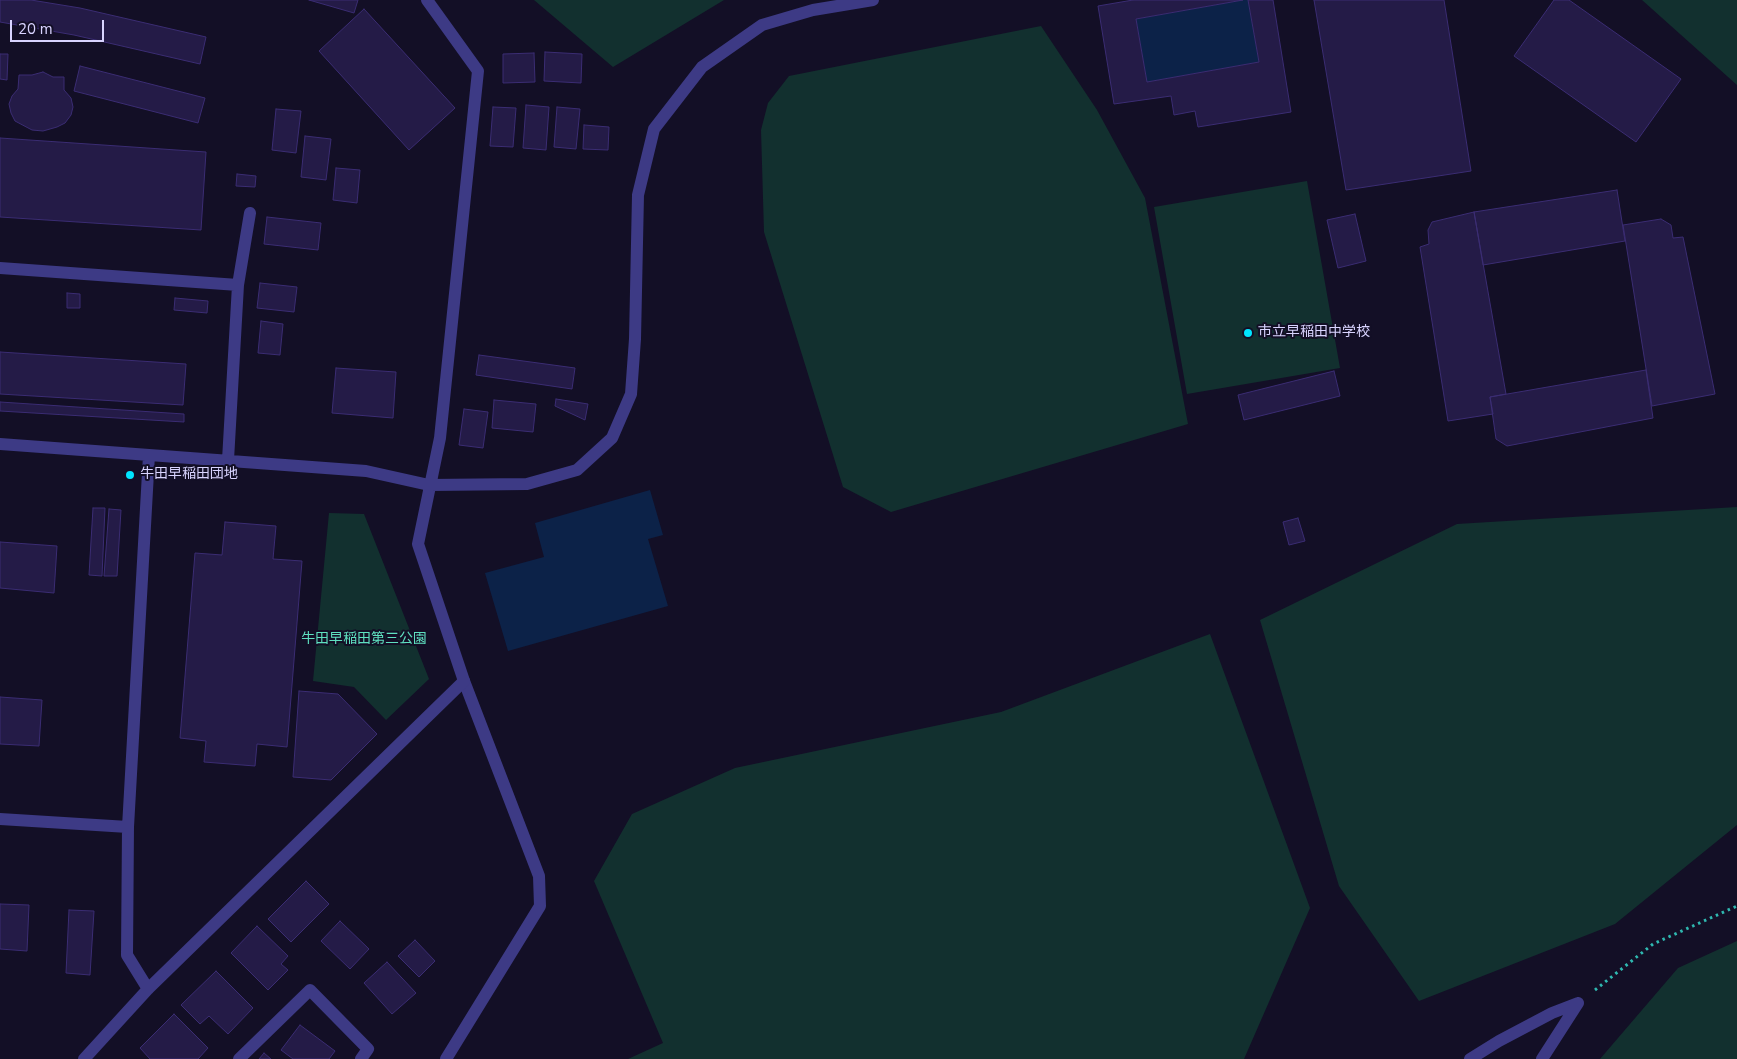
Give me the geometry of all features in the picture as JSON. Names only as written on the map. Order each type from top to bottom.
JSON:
[{"type":"street","points":[[427,0],[478,71],[440,438],[418,544],[464,681],[539,876],[540,906],[446,1059]]},
{"type":"street","points":[[0,444],[366,471],[429,485],[527,484],[577,470],[612,438],[630,394],[634,340],[638,195],[654,129],[702,67],[762,25],[813,10],[873,0]]},
{"type":"street","points":[[228,460],[238,285],[250,213]]},
{"type":"street","points":[[0,268],[238,285]]},
{"type":"street","points":[[148,989],[128,955],[128,827],[149,455]]},
{"type":"street","points":[[84,1059],[148,989],[464,681]]},
{"type":"street","points":[[0,819],[128,827]]},
{"type":"street","points":[[239,1059],[310,990],[368,1049],[361,1059]]},
{"type":"street","points":[[1470,1059],[1499,1041],[1552,1013],[1578,1004]]},
{"type":"street","points":[[1542,1059],[1578,1004]]},
{"type":"path","points":[[1578,1004],[1653,944],[1737,906]]},
{"type":"green space","points":[[534,0],[724,0],[613,67]]},
{"type":"green space","points":[[1642,0],[1737,0],[1737,85]]},
{"type":"green space","points":[[1041,26],[1097,110],[1145,198],[1188,424],[891,512],[843,487],[764,232],[761,130],[768,103],[789,76]]},
{"type":"green space","points":[[1307,181],[1340,368],[1187,394],[1154,207]]},
{"type":"green space","points":[[1737,507],[1737,825],[1615,924],[1419,1001],[1339,886],[1260,620],[1457,524]]},
{"type":"green space","name":"牛田早稲田第三公園","points":[[329,513],[364,514],[429,679],[386,720],[354,687],[313,681]]},
{"type":"green space","points":[[1210,634],[1310,908],[1244,1059],[628,1059],[663,1043],[594,881],[632,814],[735,768],[1001,712]]},
{"type":"green space","points":[[1737,941],[1737,1059],[1600,1059],[1678,968]]},
{"type":"water","points":[[1248,0],[1259,62],[1147,82],[1136,19]]},
{"type":"water","points":[[650,490],[663,535],[648,539],[668,606],[508,651],[485,573],[544,557],[535,523]]},
{"type":"building","points":[[0,0],[31,0],[80,8],[206,37],[200,64],[74,35],[0,22]]},
{"type":"building","points":[[309,0],[358,0],[354,13]]},
{"type":"building","points":[[1133,0],[1243,0],[1136,19],[1147,82],[1259,62],[1248,0],[1273,0],[1291,112],[1198,127],[1195,111],[1174,115],[1171,96],[1114,104],[1098,6]]},
{"type":"building","points":[[1314,0],[1444,0],[1471,171],[1346,190]]},
{"type":"building","points":[[1554,0],[1569,0],[1681,79],[1636,142],[1514,56]]},
{"type":"building","points":[[364,9],[455,108],[409,150],[319,51]]},
{"type":"building","points":[[545,52],[582,54],[581,83],[544,81]]},
{"type":"building","points":[[534,53],[535,82],[503,83],[503,54]]},
{"type":"building","points":[[0,54],[8,54],[7,80],[0,79]]},
{"type":"building","points":[[80,66],[205,98],[198,123],[74,91]]},
{"type":"building","points":[[43,72],[53,77],[64,77],[64,90],[71,98],[73,107],[71,115],[65,123],[43,131],[32,130],[15,121],[9,104],[12,96],[18,89],[19,75],[32,75]]},
{"type":"building","points":[[526,105],[549,107],[546,150],[523,148]]},
{"type":"building","points":[[493,107],[516,108],[513,147],[490,146]]},
{"type":"building","points":[[557,107],[580,109],[576,149],[554,147]]},
{"type":"building","points":[[276,109],[301,111],[296,153],[272,150]]},
{"type":"building","points":[[584,125],[609,127],[608,150],[583,149]]},
{"type":"building","points":[[305,136],[331,139],[326,180],[301,177]]},
{"type":"building","points":[[0,138],[206,152],[201,230],[0,217]]},
{"type":"building","points":[[336,168],[360,170],[357,203],[333,200]]},
{"type":"building","points":[[237,174],[256,176],[255,187],[236,186]]},
{"type":"building","points":[[1617,190],[1625,241],[1483,265],[1474,212]]},
{"type":"building","points":[[1474,212],[1506,394],[1490,397],[1493,414],[1448,421],[1420,247],[1429,244],[1428,230],[1432,222]]},
{"type":"building","points":[[1355,214],[1366,261],[1338,268],[1327,220]]},
{"type":"building","points":[[267,217],[321,223],[318,250],[264,244]]},
{"type":"building","points":[[1661,219],[1671,225],[1673,238],[1683,237],[1715,394],[1652,406],[1623,225]]},
{"type":"building","points":[[260,283],[297,287],[294,312],[257,308]]},
{"type":"building","points":[[67,293],[80,294],[80,308],[67,308]]},
{"type":"building","points":[[175,298],[208,301],[207,313],[174,310]]},
{"type":"building","points":[[261,321],[283,324],[280,355],[258,353]]},
{"type":"building","points":[[0,352],[186,364],[183,405],[0,394]]},
{"type":"building","points":[[479,355],[575,368],[572,389],[476,375]]},
{"type":"building","points":[[336,368],[396,372],[393,418],[332,413]]},
{"type":"building","points":[[1646,370],[1653,418],[1507,446],[1496,439],[1490,397]]},
{"type":"building","points":[[1334,371],[1340,396],[1244,420],[1238,395]]},
{"type":"building","points":[[556,399],[588,404],[585,420],[555,406]]},
{"type":"building","points":[[494,400],[536,404],[533,432],[492,428]]},
{"type":"building","points":[[0,402],[184,414],[184,422],[0,411]]},
{"type":"building","points":[[464,409],[488,412],[483,448],[459,445]]},
{"type":"building","points":[[93,508],[105,508],[102,576],[89,575]]},
{"type":"building","points":[[109,509],[121,510],[117,576],[104,576]]},
{"type":"building","points":[[1298,518],[1305,541],[1289,545],[1283,522]]},
{"type":"building","points":[[225,522],[276,526],[273,559],[302,561],[287,747],[257,744],[255,766],[204,762],[206,741],[180,738],[195,553],[222,555]]},
{"type":"building","points":[[0,542],[57,546],[54,593],[0,588]]},
{"type":"building","points":[[299,691],[338,694],[377,734],[331,780],[293,777]]},
{"type":"building","points":[[0,697],[42,700],[39,746],[0,744]]},
{"type":"building","points":[[306,881],[329,904],[291,942],[268,919]]},
{"type":"building","points":[[0,904],[29,905],[27,951],[0,949]]},
{"type":"building","points":[[69,910],[94,911],[90,975],[66,973]]},
{"type":"building","points":[[340,921],[369,949],[350,969],[321,941]]},
{"type":"building","points":[[257,926],[288,956],[281,964],[288,970],[268,990],[231,953]]},
{"type":"building","points":[[415,940],[435,961],[419,977],[398,956]]},
{"type":"building","points":[[387,962],[416,993],[392,1014],[364,983]]},
{"type":"building","points":[[216,971],[253,1008],[228,1034],[209,1016],[200,1024],[181,1005]]},
{"type":"building","points":[[174,1014],[208,1048],[198,1059],[150,1059],[140,1048]]},
{"type":"building","points":[[300,1025],[335,1051],[329,1059],[293,1059],[281,1050]]},
{"type":"building","points":[[264,1053],[271,1059],[259,1059]]},
{"type":"place","name":"市立早稲田中学校","points":[[1248,333]]},
{"type":"place","name":"牛田早稲田団地","points":[[130,475]]}]
